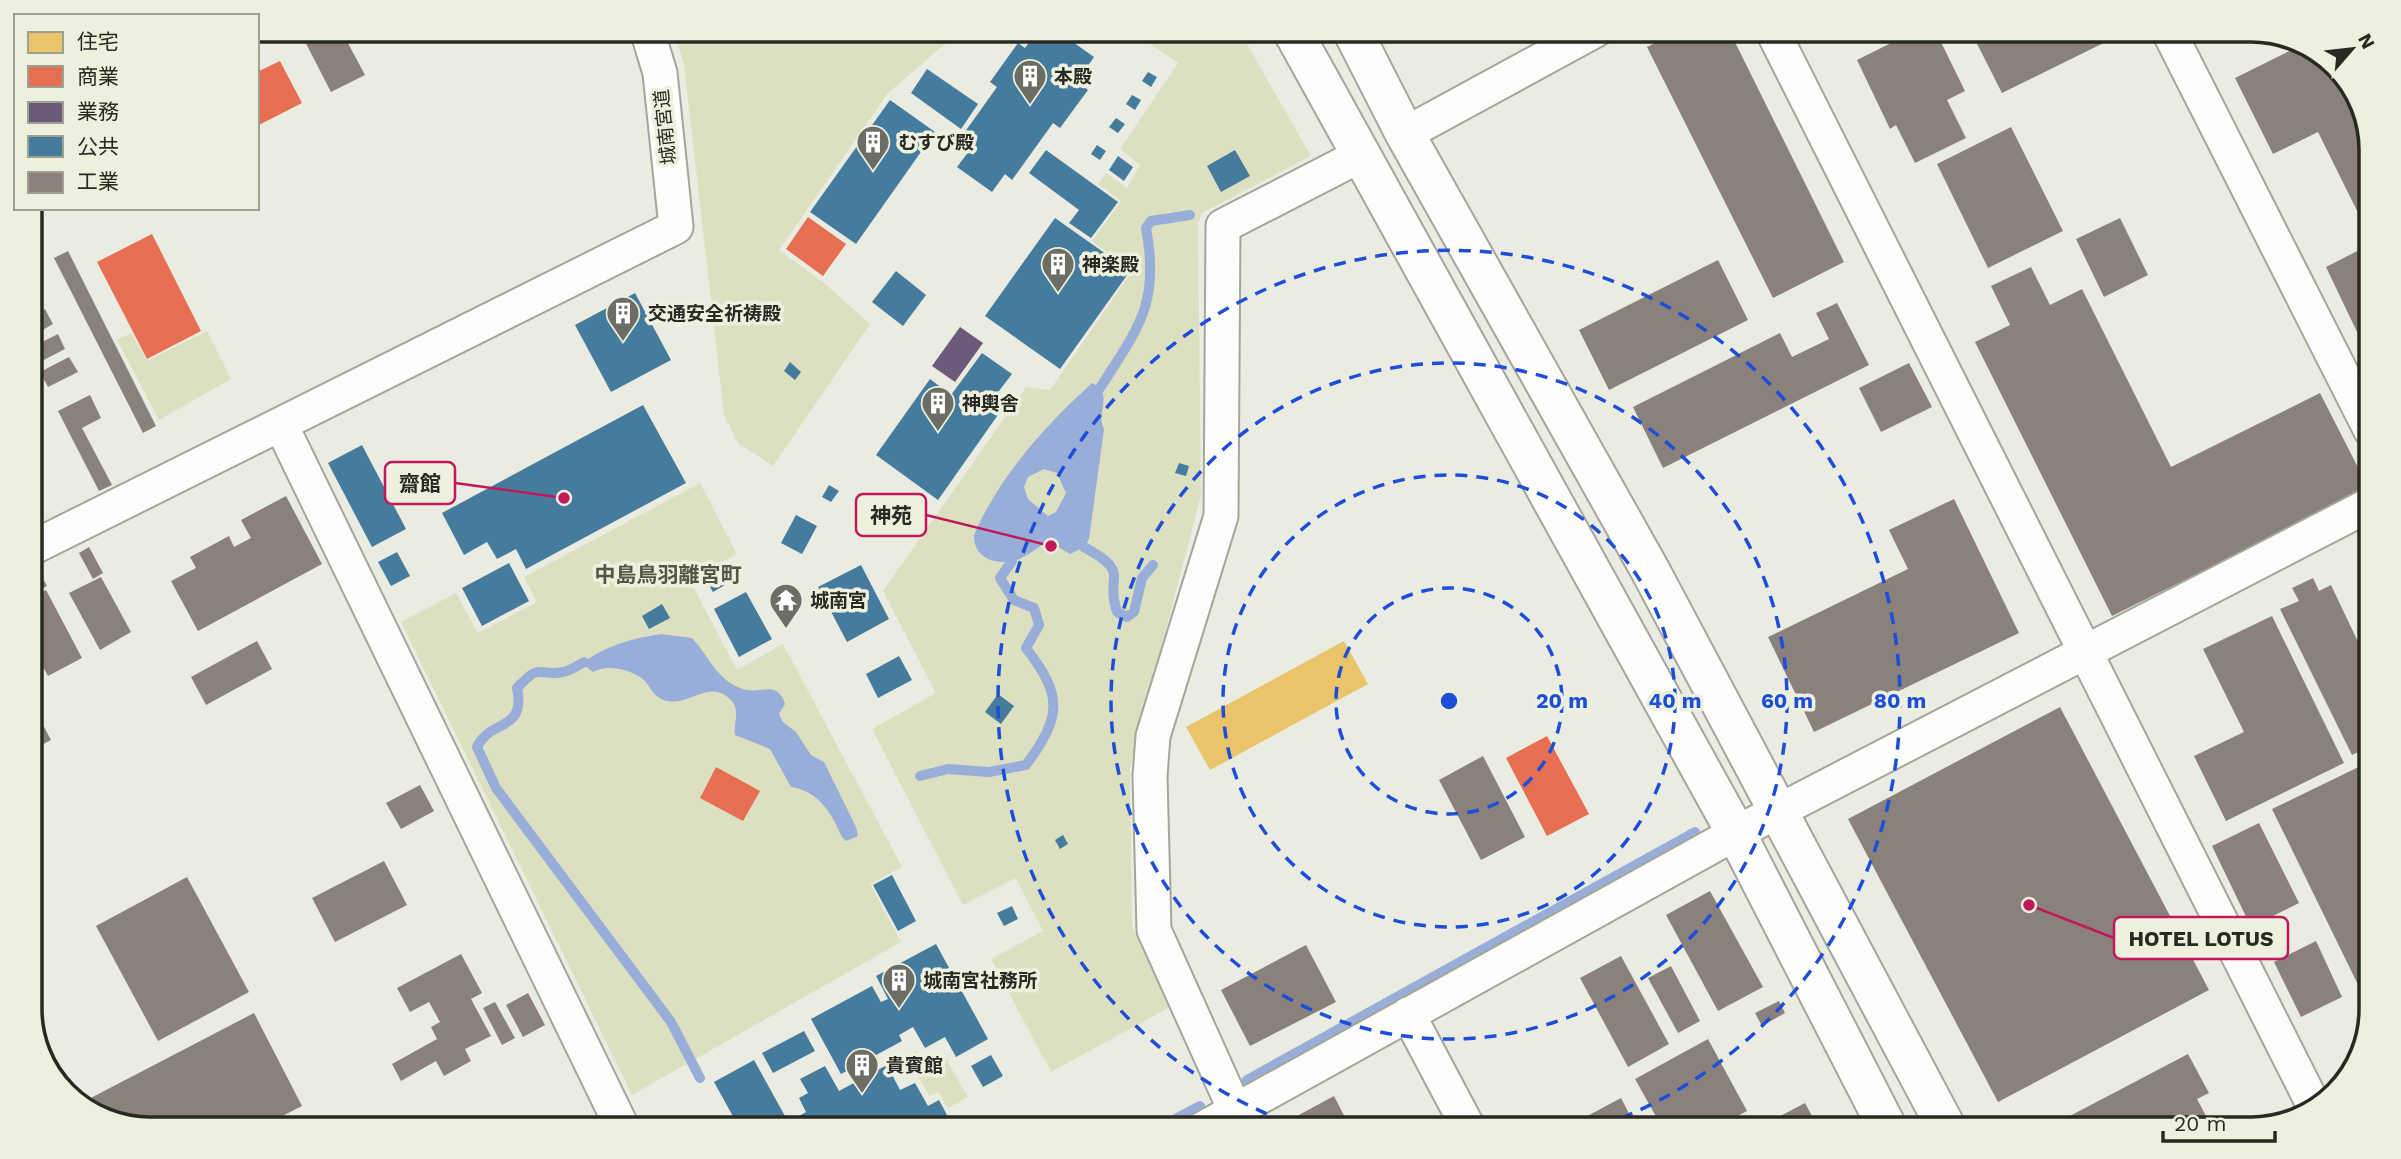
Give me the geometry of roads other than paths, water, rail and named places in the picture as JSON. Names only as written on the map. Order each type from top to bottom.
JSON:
[{"type":"street","name":"城南宮道","points":[[281,425],[676,227],[660,74],[651,42]]},
{"type":"street","points":[[1299,42],[1736,833],[1882,1117]]},
{"type":"street","points":[[1358,42],[1405,134],[1643,558],[1942,1117]]},
{"type":"street","points":[[1405,134],[1574,42]]},
{"type":"street","points":[[1778,42],[2087,650],[2310,1099]]},
{"type":"street","points":[[2174,42],[2359,407]]},
{"type":"street","points":[[1235,1110],[1154,930],[1150,776],[1153,736],[1221,516],[1223,226],[1363,154]]},
{"type":"street","points":[[42,543],[281,425],[617,1117]]},
{"type":"street","points":[[1223,1117],[1736,833],[2359,510]]},
{"type":"street","points":[[1408,1014],[1463,1117]]},
{"type":"water","points":[[1092,383],[1099,387],[1104,398],[1104,429],[1089,539],[1084,547],[1070,554],[1048,541],[1017,560],[999,562],[986,558],[977,549],[974,535],[985,513],[1025,453]],"holes":[[[1044,469],[1057,473],[1066,493],[1056,512],[1048,516],[1028,499],[1024,487],[1028,477]]]},
{"type":"water","points":[[661,634],[692,638],[720,674],[734,685],[750,690],[773,690],[782,696],[785,704],[779,714],[783,722],[796,732],[811,755],[824,762],[858,836],[846,841],[829,812],[817,799],[791,787],[770,749],[735,735],[736,708],[731,700],[722,694],[706,692],[671,702],[658,697],[643,679],[631,673],[611,668],[593,672],[585,666],[584,662],[611,647]]},
{"type":"waterway","points":[[1100,388],[1126,348],[1148,296],[1150,254],[1146,228],[1151,221],[1190,215]]},
{"type":"waterway","points":[[1084,547],[1113,569],[1117,612],[1127,617],[1134,612],[1142,578],[1153,565]]},
{"type":"waterway","points":[[920,776],[948,769],[989,772],[1026,765],[1052,719],[1052,693],[1047,680],[1026,648],[1039,625],[1034,608],[1014,600],[1000,578],[1012,561]]},
{"type":"waterway","points":[[584,662],[566,671],[536,672],[531,675],[517,688],[518,702],[512,719],[490,732],[477,747],[496,788],[671,1022],[700,1078]]},
{"type":"waterway","points":[[1247,1080],[1695,832]]},
{"type":"waterway","points":[[1179,1117],[1200,1106]]},
{"type":"place","name":"本殿","points":[[1030,106]]},
{"type":"place","name":"むすび殿","points":[[873,172]]},
{"type":"place","name":"神楽殿","points":[[1058,294]]},
{"type":"place","name":"交通安全祈祷殿","points":[[623,343]]},
{"type":"place","name":"神輿舎","points":[[938,433]]},
{"type":"place","name":"齋館","points":[[564,498]]},
{"type":"place","name":"神苑","points":[[1051,546]]},
{"type":"place","name":"城南宮","points":[[786,630]]},
{"type":"place","name":"HOTEL LOTUS","points":[[2029,905]]},
{"type":"place","name":"城南宮社務所","points":[[899,1010]]},
{"type":"place","name":"貴賓館","points":[[862,1095]]},
{"type":"district","name":"中島鳥羽離宮町","points":[[668,574]]}]
